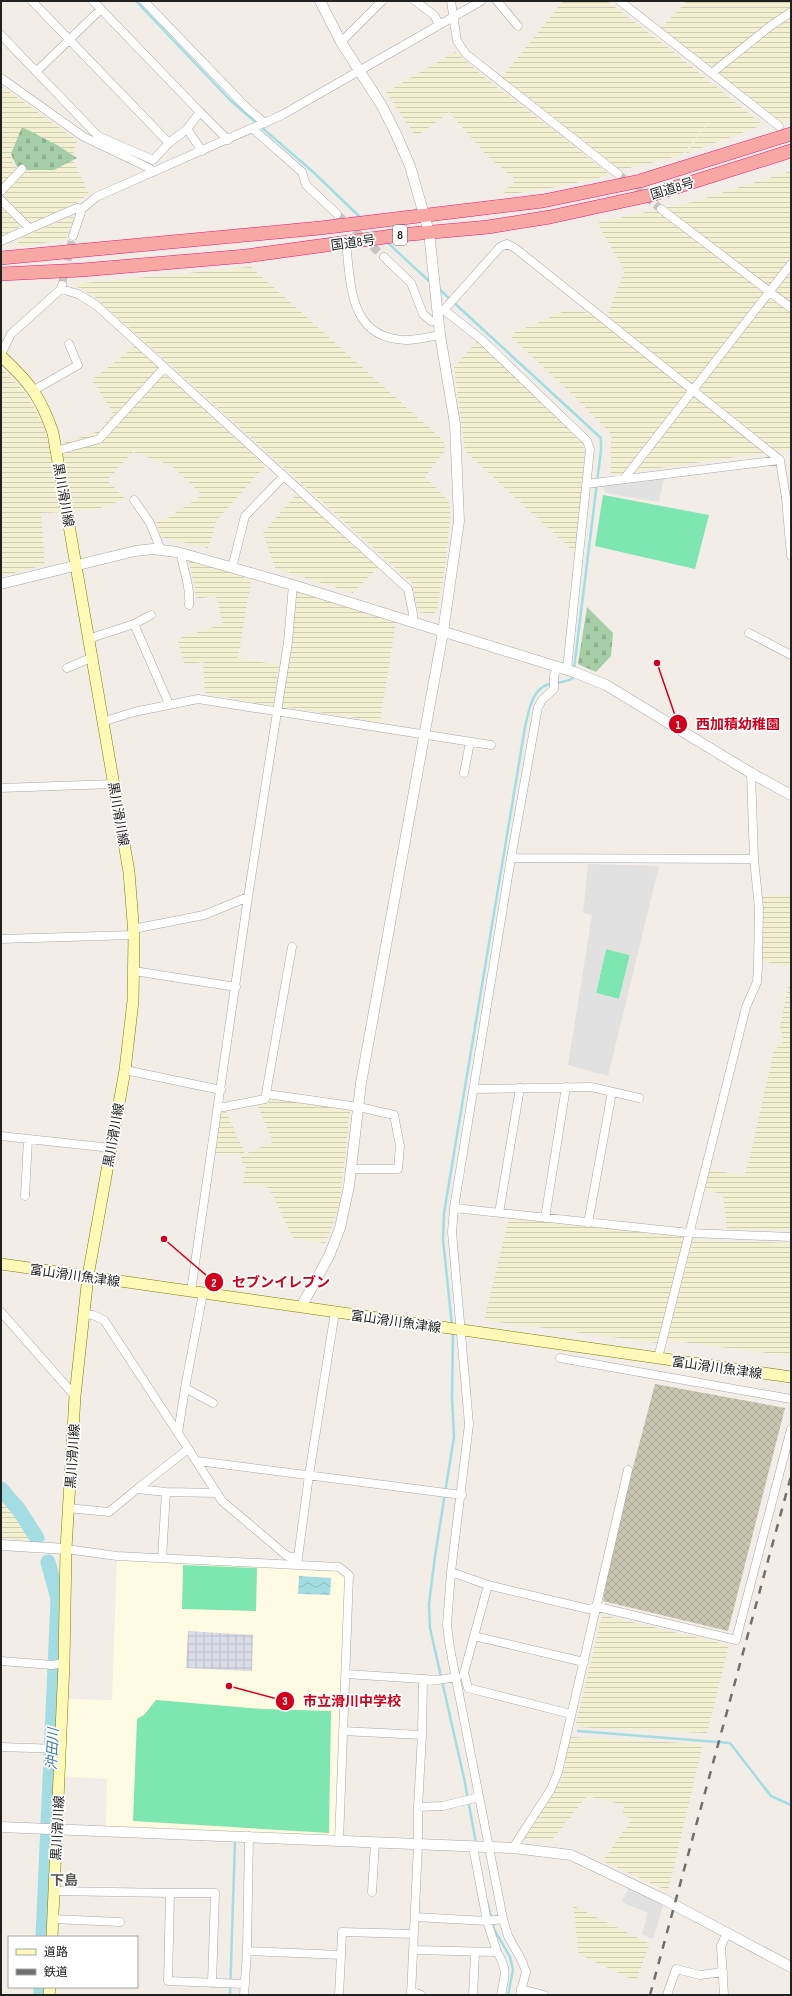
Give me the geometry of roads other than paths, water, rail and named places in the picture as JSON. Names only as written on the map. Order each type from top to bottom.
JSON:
[{"type":"highway","name":"国道8号","points":[[1,258],[297,230],[543,201],[640,182],[791,134]]},
{"type":"highway","name":"国道8号","points":[[1,274],[82,270],[238,257],[429,232],[488,227],[550,217],[651,195],[791,151]]},
{"type":"main road","name":"黒川滑川線","points":[[1,355],[34,390],[46,410],[53,433],[129,872],[134,932],[133,1002],[125,1070],[88,1276],[75,1396],[66,1549],[64,1663],[52,1936]]},
{"type":"main road","name":"富山滑川魚津線","points":[[1,1264],[791,1377]]},
{"type":"street","points":[[32,1],[169,144]]},
{"type":"street","points":[[93,1],[228,140]]},
{"type":"street","points":[[144,1],[247,108],[265,123]]},
{"type":"street","points":[[302,1307],[329,1256],[340,1228],[351,1169],[359,1107],[443,632],[458,521],[455,424],[440,335],[440,314],[429,232],[410,166],[396,134],[382,106],[341,42],[320,1]]},
{"type":"street","points":[[341,42],[382,1]]},
{"type":"street","points":[[415,1],[434,15],[439,24]]},
{"type":"street","points":[[451,1],[457,41],[466,54],[618,174]]},
{"type":"street","points":[[73,236],[82,208],[96,197],[282,116],[481,1]]},
{"type":"street","points":[[497,1],[518,26]]},
{"type":"street","points":[[620,1],[778,126]]},
{"type":"street","points":[[37,71],[100,9]]},
{"type":"street","points":[[712,73],[769,27],[791,12]]},
{"type":"street","points":[[1,35],[98,136],[153,160],[187,129],[200,112]]},
{"type":"street","points":[[1,78],[84,137],[149,168]]},
{"type":"street","points":[[187,129],[202,151]]},
{"type":"street","points":[[253,129],[302,172],[306,185],[337,214]]},
{"type":"street","points":[[1,191],[22,169]]},
{"type":"street","points":[[1,200],[29,228]]},
{"type":"street","points":[[1,241],[77,208],[82,208]]},
{"type":"street","points":[[661,208],[791,308]]},
{"type":"street","points":[[346,243],[352,297],[359,315],[374,330],[389,338],[408,340],[440,335]]},
{"type":"street","points":[[384,257],[411,283],[424,314],[431,321],[440,314],[500,247],[507,244],[522,253],[780,460],[786,498],[791,556]]},
{"type":"street","points":[[624,479],[791,264]]},
{"type":"street","points":[[1,355],[10,334],[61,287],[78,294],[96,305],[408,589],[413,614],[412,623]]},
{"type":"street","points":[[440,314],[481,339],[587,441],[590,449],[562,668],[554,676],[554,689],[538,706],[511,858],[454,1208],[452,1232],[462,1331],[469,1424],[462,1495],[451,1572],[447,1625],[488,1847],[503,1919],[508,1936],[522,1961],[526,1972],[521,1992],[544,1995]]},
{"type":"street","points":[[34,390],[78,365],[69,344]]},
{"type":"street","points":[[56,451],[99,439],[164,368]]},
{"type":"street","points":[[586,484],[780,460]]},
{"type":"street","points":[[232,568],[245,516],[284,476]]},
{"type":"street","points":[[134,500],[150,523],[161,550]]},
{"type":"street","points":[[1,584],[135,551],[161,550],[181,553],[293,585],[412,623],[562,668],[606,685],[751,773],[791,795]]},
{"type":"street","points":[[181,553],[190,591],[189,605]]},
{"type":"street","points":[[191,1291],[219,1106],[248,897],[288,642],[293,585]]},
{"type":"street","points":[[88,639],[134,624],[151,616]]},
{"type":"street","points":[[134,624],[169,704]]},
{"type":"street","points":[[749,633],[791,655]]},
{"type":"street","points":[[67,668],[91,658]]},
{"type":"street","points":[[102,722],[134,712],[198,699],[277,710],[491,745]]},
{"type":"street","points":[[464,773],[470,742]]},
{"type":"street","points":[[658,1358],[746,1007],[757,982],[759,908],[754,859],[751,773]]},
{"type":"street","points":[[1,788],[113,784]]},
{"type":"street","points":[[511,858],[754,859]]},
{"type":"street","points":[[1,939],[134,932],[204,915],[248,897]]},
{"type":"street","points":[[219,1106],[224,1107],[264,1100],[267,1094],[292,947]]},
{"type":"street","points":[[134,970],[236,987]]},
{"type":"street","points":[[125,1070],[221,1090]]},
{"type":"street","points":[[545,1218],[566,1087]]},
{"type":"street","points":[[474,1089],[591,1087],[639,1098]]},
{"type":"street","points":[[499,1213],[520,1088]]},
{"type":"street","points":[[588,1223],[612,1092]]},
{"type":"street","points":[[267,1094],[359,1107],[394,1115],[400,1146],[398,1168],[351,1169]]},
{"type":"street","points":[[1,1136],[111,1148]]},
{"type":"street","points":[[25,1196],[28,1139]]},
{"type":"street","points":[[454,1208],[690,1233],[791,1237]]},
{"type":"street","points":[[178,1433],[203,1292]]},
{"type":"street","points":[[1,1312],[75,1396]]},
{"type":"street","points":[[297,1561],[335,1312]]},
{"type":"street","points":[[84,1314],[93,1315],[104,1320],[222,1501],[287,1556],[297,1561]]},
{"type":"street","points":[[560,1358],[791,1399]]},
{"type":"street","points":[[185,1388],[213,1403]]},
{"type":"street","points":[[451,1572],[488,1585],[588,1609],[598,1607],[736,1640],[791,1429]]},
{"type":"street","points":[[68,1508],[109,1512],[188,1449]]},
{"type":"street","points":[[197,1461],[462,1495]]},
{"type":"street","points":[[513,1848],[551,1789],[558,1772],[598,1607],[602,1576],[628,1470]]},
{"type":"street","points":[[137,1489],[166,1492],[217,1493]]},
{"type":"street","points":[[162,1558],[166,1492]]},
{"type":"street","points":[[1,1544],[66,1549],[117,1556],[297,1561],[339,1567],[349,1575],[339,1841]]},
{"type":"street","points":[[488,1585],[464,1673],[468,1688],[571,1714]]},
{"type":"street","points":[[474,1636],[584,1662]]},
{"type":"street","points":[[1,1661],[52,1664],[64,1663]]},
{"type":"street","points":[[346,1674],[438,1680],[457,1677]]},
{"type":"street","points":[[421,1995],[411,1993],[418,1845],[423,1679]]},
{"type":"street","points":[[343,1731],[422,1735]]},
{"type":"street","points":[[1,1747],[60,1749]]},
{"type":"street","points":[[418,1807],[443,1806],[479,1797]]},
{"type":"street","points":[[1,1827],[248,1836],[418,1845],[473,1846],[513,1848],[571,1855],[606,1871],[791,1967]]},
{"type":"street","points":[[244,1995],[247,1951],[248,1836]]},
{"type":"street","points":[[372,1892],[375,1843]]},
{"type":"street","points":[[473,1846],[487,1921],[496,1952],[504,1964],[506,1972],[501,1995]]},
{"type":"street","points":[[54,1891],[215,1893],[212,1983]]},
{"type":"street","points":[[170,1893],[168,1981],[245,1984]]},
{"type":"street","points":[[415,1917],[487,1921],[503,1919]]},
{"type":"street","points":[[53,1919],[120,1922]]},
{"type":"street","points":[[339,1995],[342,1932],[414,1934]]},
{"type":"street","points":[[724,1995],[721,1946],[727,1933]]},
{"type":"street","points":[[413,1950],[496,1952]]},
{"type":"street","points":[[247,1951],[341,1955]]},
{"type":"street","points":[[473,1995],[475,1952]]},
{"type":"street","points":[[667,1995],[676,1969],[700,1974],[723,1972]]},
{"type":"water","points":[[299,1576],[331,1578],[330,1595],[298,1594]]},
{"type":"waterway","points":[[136,1],[231,101],[311,170],[361,218]]},
{"type":"waterway","points":[[387,242],[430,282]]},
{"type":"waterway","points":[[439,289],[601,438],[601,450],[574,669]]},
{"type":"waterway","points":[[452,1326],[443,1239],[444,1213],[525,727],[532,702],[538,691],[549,684],[570,680],[573,678],[574,674]]},
{"type":"waterway","points":[[453,1333],[452,1397],[454,1437],[435,1556],[429,1604],[430,1628],[464,1778],[476,1843]]},
{"type":"waterway","name":"沖田川","points":[[1,1489],[19,1510],[37,1538]]},
{"type":"waterway","name":"沖田川","points":[[43,1936],[58,1599],[48,1562]]},
{"type":"waterway","points":[[578,1731],[730,1743],[771,1796],[791,1805]]},
{"type":"waterway","points":[[230,1995],[235,1841]]},
{"type":"waterway","points":[[487,1901],[494,1929],[510,1957],[513,1970],[508,1995]]},
{"type":"waterway","name":"沖田川","points":[[41,1988],[41,1995]]},
{"type":"tunnel","points":[[618,174],[661,209]]},
{"type":"tunnel","points":[[337,214],[384,257]]},
{"type":"tunnel","points":[[62,284],[73,236]]},
{"type":"railway","points":[[650,1995],[791,1476]]},
{"type":"place","name":"西加積幼稚園","points":[[657,663]]},
{"type":"place","name":"セブンイレブン","points":[[164,1239]]},
{"type":"place","name":"市立滑川中学校","points":[[229,1686]]},
{"type":"district","name":"下島","points":[[64,1880]]}]
